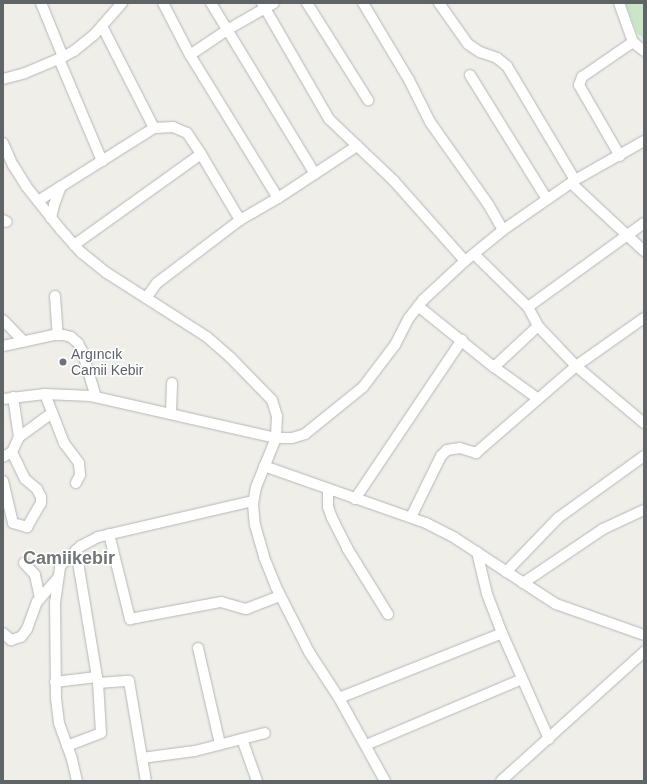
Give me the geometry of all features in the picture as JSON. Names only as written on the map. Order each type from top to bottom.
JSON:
[{"type":"street","points":[[41,3],[102,161]]},
{"type":"street","points":[[3,79],[25,73],[61,58],[84,43],[102,26],[122,3]]},
{"type":"street","points":[[163,3],[190,55],[278,198]]},
{"type":"street","points":[[211,3],[315,174]]},
{"type":"street","points":[[190,55],[264,6],[274,3]]},
{"type":"street","points":[[307,3],[368,100]]},
{"type":"street","points":[[363,3],[409,80],[433,128],[480,193],[503,230]]},
{"type":"street","points":[[439,3],[457,31],[468,44],[480,52],[497,58],[507,66],[573,181],[644,251]]},
{"type":"street","points":[[619,3],[633,42],[644,51]]},
{"type":"street","points":[[264,6],[329,119],[394,181],[465,261]]},
{"type":"street","points":[[102,26],[154,128]]},
{"type":"street","points":[[620,156],[579,85],[582,77],[633,42]]},
{"type":"street","points":[[470,75],[547,199]]},
{"type":"street","points":[[38,201],[154,128],[167,126],[187,133],[240,220]]},
{"type":"street","points":[[19,437],[8,398],[45,394],[96,397],[276,438],[292,438],[305,434],[363,387],[395,345],[404,327],[418,306],[465,261],[503,230],[573,181],[620,156],[644,141]]},
{"type":"street","points":[[3,143],[19,176],[74,245],[94,263],[207,337],[230,357],[272,400],[277,416],[276,438],[256,487],[253,501],[253,518],[259,541],[269,572],[309,652],[339,698],[385,781]]},
{"type":"street","points":[[146,298],[157,283],[240,220],[278,198],[357,146]]},
{"type":"street","points":[[74,245],[201,154]]},
{"type":"street","points":[[51,218],[54,204],[61,186]]},
{"type":"street","points":[[528,307],[644,223]]},
{"type":"street","points":[[474,254],[528,307],[538,326],[576,366],[644,423]]},
{"type":"street","points":[[55,296],[58,335]]},
{"type":"street","points":[[418,306],[494,367],[537,398]]},
{"type":"street","points":[[411,517],[441,456],[447,450],[460,448],[476,453],[537,398],[576,366],[644,318]]},
{"type":"street","points":[[3,320],[24,342]]},
{"type":"street","points":[[494,367],[538,326]]},
{"type":"street","points":[[3,346],[58,335],[71,337],[80,346],[96,397]]},
{"type":"street","points":[[356,499],[462,340]]},
{"type":"street","points":[[171,413],[172,383]]},
{"type":"street","points":[[45,394],[64,443],[79,463],[80,475],[76,482]]},
{"type":"street","points":[[3,481],[14,523],[28,527],[41,503],[41,497],[37,489],[25,478],[8,454],[19,437],[52,413]]},
{"type":"street","points":[[506,572],[558,518],[644,456]]},
{"type":"street","points":[[264,466],[328,490],[411,517],[441,530],[556,604],[644,635]]},
{"type":"street","points":[[328,490],[328,501],[332,518],[347,548],[388,614]]},
{"type":"street","points":[[77,781],[72,759],[66,746],[60,723],[55,682],[55,603],[60,566],[76,550],[89,541],[109,534],[162,524],[253,501]]},
{"type":"street","points":[[523,583],[603,529],[644,510]]},
{"type":"street","points":[[109,534],[130,619],[221,602],[246,609],[280,596]]},
{"type":"street","points":[[66,746],[100,733],[97,680],[76,550]]},
{"type":"street","points":[[477,552],[487,594],[502,633],[549,739]]},
{"type":"street","points":[[24,563],[35,575],[40,598]]},
{"type":"street","points":[[3,633],[11,640],[21,637],[28,629],[37,602],[58,578]]},
{"type":"street","points":[[339,698],[502,633]]},
{"type":"street","points":[[198,648],[220,744]]},
{"type":"street","points":[[501,781],[644,652]]},
{"type":"street","points":[[366,745],[522,678]]},
{"type":"street","points":[[55,682],[97,680],[129,681],[146,781]]},
{"type":"street","points":[[142,758],[195,751],[265,733]]},
{"type":"street","points":[[242,739],[257,781]]},
{"type":"green space","points":[[625,3],[644,3],[644,39],[637,33]]},
{"type":"place","name":"Argıncık Camii Kebir","points":[[63,362]]},
{"type":"district","name":"Camiikebir","points":[[69,558]]}]
